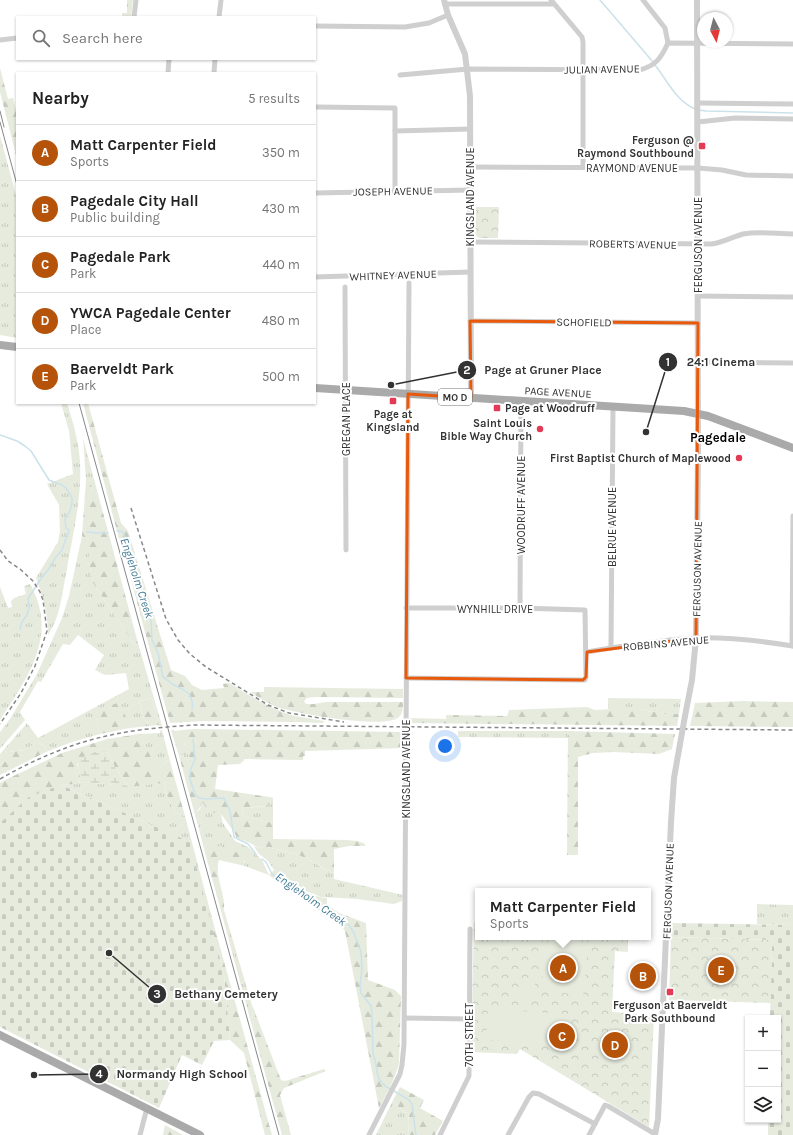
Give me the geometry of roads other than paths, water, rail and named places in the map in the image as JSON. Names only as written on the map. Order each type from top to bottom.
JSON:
[{"type":"main road","points":[[0,345],[16,347]]},
{"type":"main road","name":"PAGE AVENUE","points":[[316,388],[672,410],[698,414],[726,422],[793,448]]},
{"type":"main road","points":[[0,1034],[200,1135]]},
{"type":"street","points":[[134,16],[136,0]]},
{"type":"street","points":[[219,16],[221,0]]},
{"type":"street","points":[[644,0],[665,28],[668,44],[697,44]]},
{"type":"street","name":"FERGUSON AVENUE","points":[[697,0],[697,12]]},
{"type":"street","points":[[445,2],[552,2],[582,37],[584,70],[583,167]]},
{"type":"street","name":"KINGSLAND AVENUE","points":[[445,2],[448,15],[463,47],[468,69],[470,96],[471,398]]},
{"type":"street","points":[[316,26],[418,26],[448,15]]},
{"type":"street","points":[[0,40],[16,38]]},
{"type":"street","name":"JULIAN AVENUE","points":[[400,75],[468,69],[639,70],[646,68],[657,61],[662,56],[668,44]]},
{"type":"street","points":[[733,44],[793,44]]},
{"type":"street","name":"FERGUSON AVENUE","points":[[655,1134],[659,1105],[674,778],[692,680],[696,638],[698,414],[697,48]]},
{"type":"street","points":[[168,72],[169,60]]},
{"type":"street","points":[[214,72],[215,60]]},
{"type":"street","points":[[698,107],[793,104]]},
{"type":"street","points":[[316,107],[395,108],[395,191]]},
{"type":"street","points":[[698,122],[735,118],[793,119]]},
{"type":"street","points":[[395,131],[470,129]]},
{"type":"street","name":"RAYMOND AVENUE","points":[[471,167],[698,168],[751,175],[793,176]]},
{"type":"street","name":"JOSEPH AVENUE","points":[[316,193],[471,190]]},
{"type":"street","name":"ROBERTS AVENUE","points":[[471,242],[698,245],[716,244],[746,234],[793,234]]},
{"type":"street","name":"WHITNEY AVENUE","points":[[316,277],[470,272]]},
{"type":"street","name":"KINGSLAND AVENUE","points":[[369,1135],[393,1089],[402,1065],[406,885],[406,608],[409,283]]},
{"type":"street","name":"GREGAN PLACE","points":[[345,287],[346,550]]},
{"type":"street","points":[[698,296],[791,298]]},
{"type":"street","name":"SCHOFIELD","points":[[470,321],[698,323]]},
{"type":"street","points":[[698,362],[793,362]]},
{"type":"street","name":"WOODRUFF AVENUE","points":[[520,608],[521,401]]},
{"type":"street","name":"BELRUE AVENUE","points":[[611,648],[613,406]]},
{"type":"street","points":[[792,646],[793,516]]},
{"type":"street","name":"WYNHILL DRIVE","points":[[406,608],[520,608],[585,610],[587,652]]},
{"type":"street","name":"ROBBINS AVENUE","points":[[587,652],[696,638],[727,639],[792,646]]},
{"type":"street","points":[[406,678],[585,680],[587,652]]},
{"type":"street","name":"70TH STREET","points":[[440,1135],[469,1076],[470,929]]},
{"type":"street","points":[[404,1018],[469,1019]]},
{"type":"street","points":[[508,1135],[529,1097],[533,1093],[539,1094],[595,1124]]},
{"type":"street","points":[[589,1135],[605,1106],[608,1106],[655,1134]]},
{"type":"street","points":[[140,1135],[147,1108]]},
{"type":"waterway","points":[[600,0],[653,62]]},
{"type":"waterway","points":[[655,65],[677,96],[695,109]]},
{"type":"waterway","points":[[699,110],[793,113]]},
{"type":"waterway","name":"Engleholm Creek","points":[[0,435],[17,441],[31,451],[49,480],[66,488],[72,498],[70,511],[65,519],[66,528],[69,530],[62,550],[28,599],[29,608],[20,629]]},
{"type":"waterway","name":"Engleholm Creek","points":[[117,531],[122,531],[125,537],[151,619],[152,640],[158,653],[163,677],[188,693],[192,699],[192,709]]},
{"type":"waterway","name":"Engleholm Creek","points":[[87,532],[108,533]]},
{"type":"waterway","name":"Engleholm Creek","points":[[193,739],[195,759],[190,771],[190,779],[195,794],[199,798],[205,799],[224,798],[230,811],[234,837],[248,844],[256,854]]},
{"type":"waterway","name":"Engleholm Creek","points":[[262,859],[266,862],[272,874],[306,895],[349,925],[354,933],[361,952],[361,993],[371,1006],[373,1054],[377,1074],[381,1082],[390,1089]]},
{"type":"waterway","name":"Engleholm Creek","points":[[394,1091],[409,1100],[412,1104],[416,1135]]},
{"type":"tram line","points":[[0,111],[4,127]]},
{"type":"tram line","points":[[0,122],[16,181]]},
{"type":"tram line","points":[[79,404],[279,1135]]},
{"type":"railway","points":[[131,508],[166,619],[178,640],[190,654],[206,667],[268,705],[289,713],[344,722]]},
{"type":"railway","points":[[0,550],[8,561],[20,569],[33,581],[40,592],[43,600],[47,631],[35,666],[21,693],[0,724]]},
{"type":"railway","points":[[0,779],[54,752],[96,738],[163,727],[194,725],[793,730]]},
{"type":"place","name":"Ferguson @ Raymond Southbound","points":[[702,146]]},
{"type":"place","name":"Page at Gruner Place","points":[[391,385]]},
{"type":"place","name":"Page at Kingsland","points":[[393,401]]},
{"type":"place","name":"Page at Woodruff","points":[[497,408]]},
{"type":"place","name":"Saint Louis Bible Way Church","points":[[540,429]]},
{"type":"place","name":"24:1 Cinema","points":[[646,432]]},
{"type":"place","name":"First Baptist Church of Maplewood","points":[[739,458]]},
{"type":"place","name":"Bethany Cemetery","points":[[109,953]]},
{"type":"place","name":"Matt Carpenter Field","points":[[563,968]]},
{"type":"place","name":"Baerveldt Park","points":[[721,970]]},
{"type":"place","name":"Pagedale City Hall","points":[[643,976]]},
{"type":"place","name":"Ferguson at Baerveldt Park Southbound","points":[[670,992]]},
{"type":"place","name":"Pagedale Park","points":[[562,1036]]},
{"type":"place","name":"YWCA Pagedale Center","points":[[615,1045]]},
{"type":"place","name":"Normandy High School","points":[[34,1075]]},
{"type":"district","name":"Pagedale","points":[[718,437]]}]
